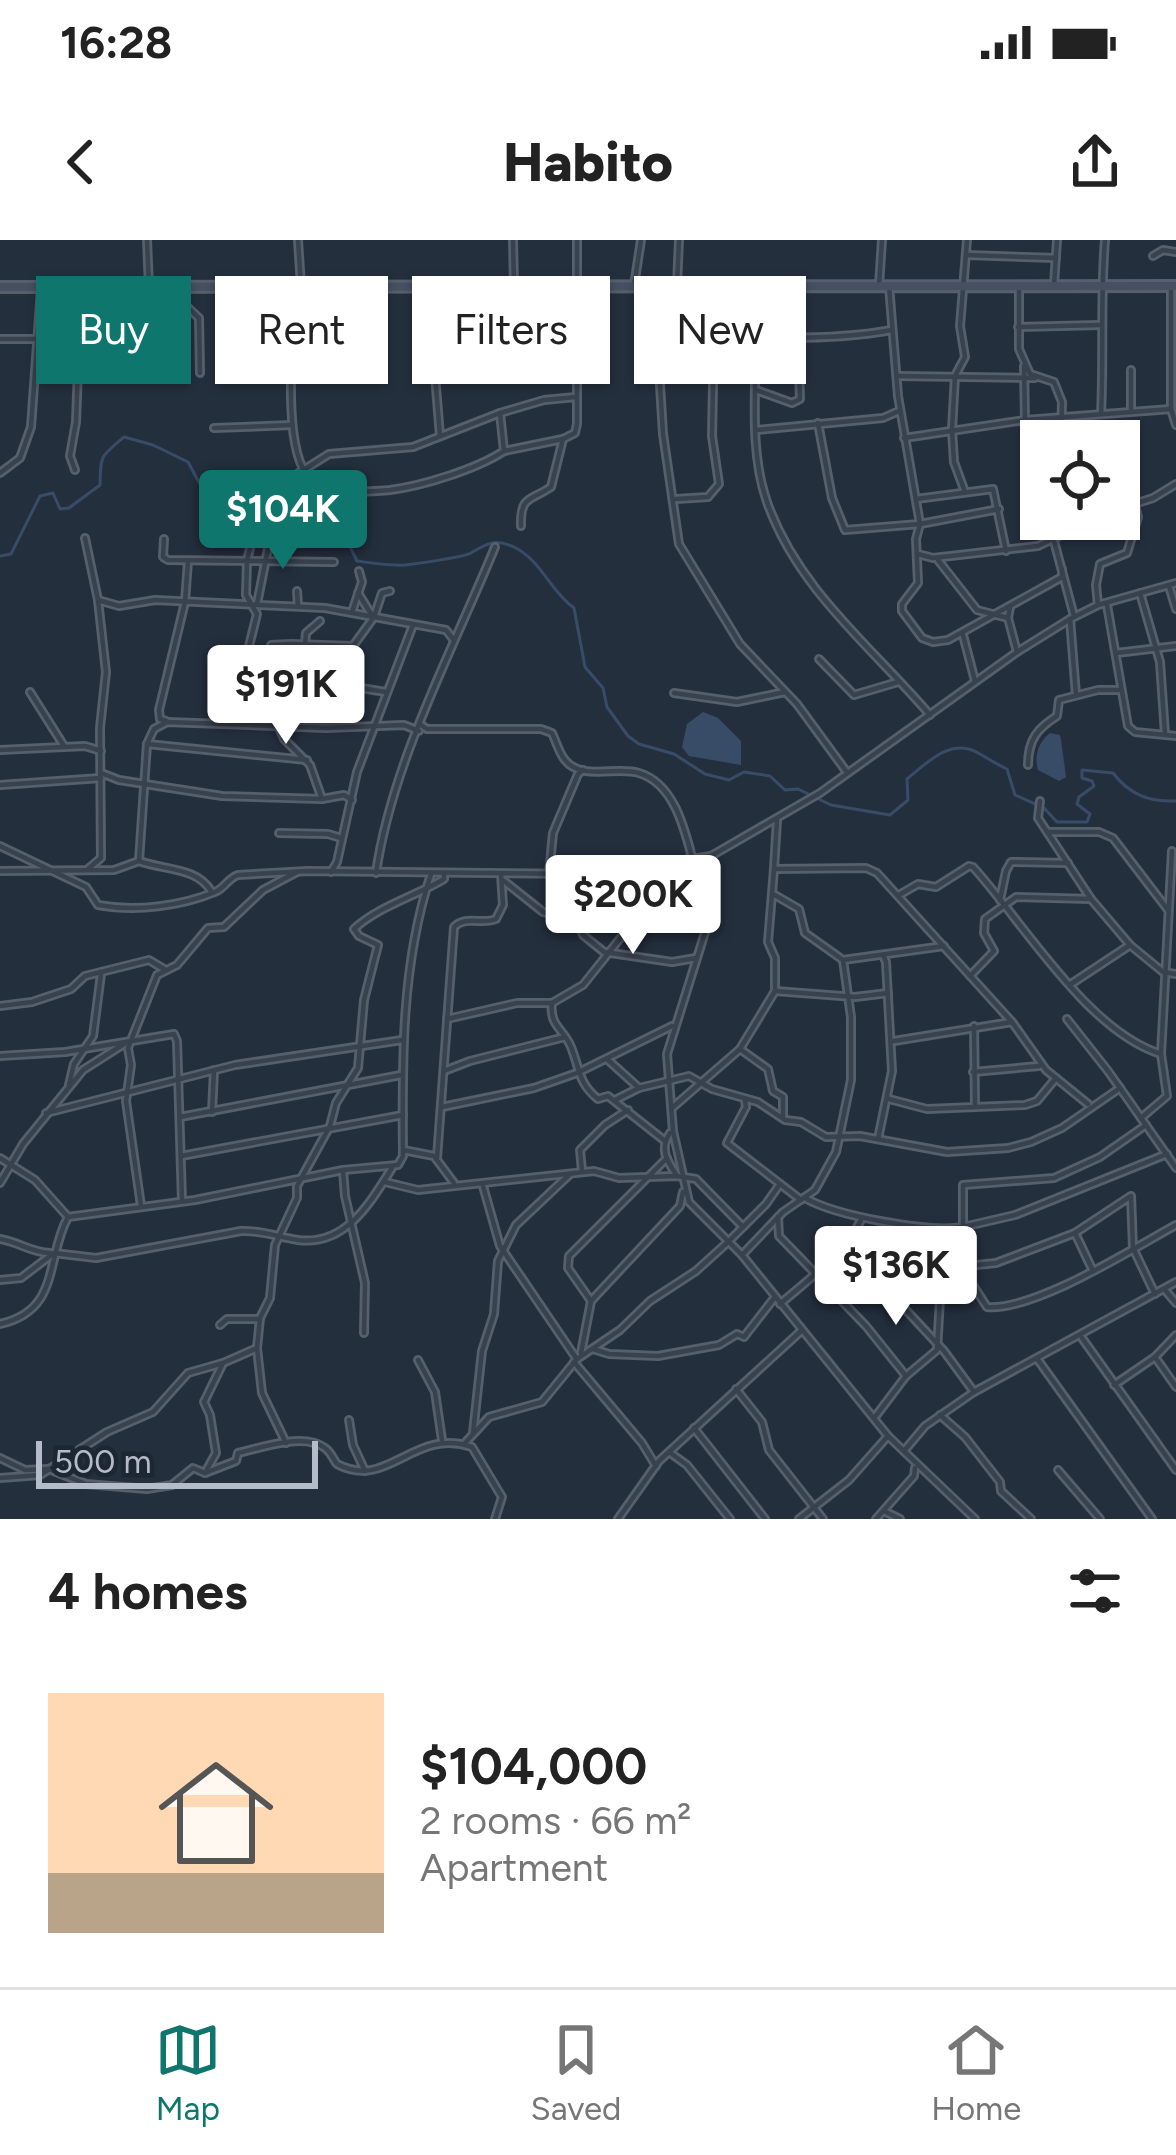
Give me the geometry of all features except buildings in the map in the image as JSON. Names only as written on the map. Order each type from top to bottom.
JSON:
[{"type":"main road","points":[[610,286],[634,286]]},
{"type":"main road","points":[[806,286],[1173,286]]},
{"type":"main road","points":[[0,287],[36,289]]},
{"type":"street","points":[[147,240],[149,276]]},
{"type":"street","points":[[298,240],[298,276]]},
{"type":"street","points":[[513,240],[514,276]]},
{"type":"street","points":[[577,240],[578,276]]},
{"type":"street","points":[[636,276],[641,240]]},
{"type":"street","points":[[677,276],[679,240]]},
{"type":"street","points":[[882,240],[904,438],[920,524],[918,583],[902,610],[924,640],[942,641],[963,635],[1064,575]]},
{"type":"street","points":[[965,492],[953,462],[952,430],[955,376],[965,357],[961,286],[968,240]]},
{"type":"street","points":[[1054,286],[1057,240]]},
{"type":"street","points":[[1100,414],[1105,371],[1100,325],[1105,240]]},
{"type":"street","points":[[1154,256],[1163,250],[1176,252]]},
{"type":"street","points":[[966,255],[1056,258]]},
{"type":"street","points":[[1019,286],[1025,420],[1171,410]]},
{"type":"street","points":[[1173,286],[1171,410],[1176,425]]},
{"type":"street","points":[[191,306],[199,318],[200,374]]},
{"type":"street","points":[[1018,327],[1100,325]]},
{"type":"street","points":[[806,335],[892,330]]},
{"type":"street","points":[[0,339],[36,339]]},
{"type":"street","points":[[1024,366],[1036,377]]},
{"type":"street","points":[[1131,370],[1131,412]]},
{"type":"street","points":[[0,473],[26,449],[36,374]]},
{"type":"street","points":[[896,376],[1036,377],[1054,382],[1062,418]]},
{"type":"street","points":[[75,470],[70,456],[76,384]]},
{"type":"street","points":[[294,384],[293,425],[302,468],[325,487],[376,491],[412,488],[504,451],[563,439],[576,431],[576,384]]},
{"type":"street","points":[[438,384],[440,436]]},
{"type":"street","points":[[660,384],[665,462],[679,544],[740,644],[785,692],[846,771]]},
{"type":"street","points":[[674,500],[708,497],[718,484],[712,436],[713,384]]},
{"type":"street","points":[[756,384],[768,504],[792,550],[833,614],[930,715]]},
{"type":"street","points":[[756,390],[792,404],[800,399],[800,384]]},
{"type":"street","points":[[256,605],[246,599],[259,506],[266,493],[302,468],[338,452],[413,447],[517,406],[576,397]]},
{"type":"street","points":[[757,430],[883,418],[901,409]]},
{"type":"street","points":[[500,413],[504,451]]},
{"type":"street","points":[[904,438],[1020,421]]},
{"type":"street","points":[[818,423],[841,528],[920,524],[999,509]]},
{"type":"street","points":[[214,428],[293,425]]},
{"type":"street","points":[[521,526],[529,497],[555,481],[563,439]]},
{"type":"street","points":[[1140,503],[1176,484]]},
{"type":"street","points":[[916,499],[993,489],[1006,551]]},
{"type":"street","points":[[230,723],[272,528]]},
{"type":"street","points":[[85,538],[106,672],[101,858],[88,869]]},
{"type":"street","points":[[164,539],[165,559],[334,562]]},
{"type":"street","points":[[1132,540],[1130,549],[1100,564],[1096,585],[1131,730],[1176,736]]},
{"type":"street","points":[[933,558],[1054,541],[1072,618],[1076,695]]},
{"type":"street","points":[[376,873],[380,841],[420,728],[453,639],[495,548]]},
{"type":"street","points":[[918,554],[945,565],[977,610],[1008,618]]},
{"type":"street","points":[[188,561],[185,602],[160,719],[278,727],[541,728],[552,733],[565,761],[579,771],[640,773],[653,781],[678,812],[693,861]]},
{"type":"street","points":[[352,612],[362,581],[359,571]]},
{"type":"street","points":[[0,846],[86,887],[98,905],[112,908],[187,902],[218,891],[238,875],[444,873],[503,878],[693,861],[711,856],[820,793],[1072,618],[1172,584],[1176,609]]},
{"type":"street","points":[[297,591],[298,606]]},
{"type":"street","points":[[271,645],[353,646],[374,616],[382,593],[390,591]]},
{"type":"street","points":[[358,593],[374,616]]},
{"type":"street","points":[[1140,593],[1156,648],[1166,736]]},
{"type":"street","points":[[98,600],[119,606],[140,601],[298,606],[446,630],[453,639]]},
{"type":"street","points":[[1010,607],[1008,618],[1017,652]]},
{"type":"street","points":[[305,644],[306,633],[320,621]]},
{"type":"street","points":[[331,872],[357,772],[413,625]]},
{"type":"street","points":[[963,635],[975,681]]},
{"type":"street","points":[[250,644],[253,672],[266,685],[348,686],[386,692]]},
{"type":"street","points":[[290,644],[272,712],[284,739],[307,760],[322,800]]},
{"type":"street","points":[[1116,653],[1176,646]]},
{"type":"street","points":[[819,659],[854,695],[899,682]]},
{"type":"street","points":[[1028,765],[1030,744],[1038,728],[1058,716],[1060,700],[1120,690]]},
{"type":"street","points":[[30,692],[64,746]]},
{"type":"street","points":[[674,693],[736,702],[785,692]]},
{"type":"street","points":[[139,861],[147,744],[154,729],[167,722]]},
{"type":"street","points":[[147,744],[307,760]]},
{"type":"street","points":[[0,750],[64,746],[101,751]]},
{"type":"street","points":[[549,874],[553,832],[579,771]]},
{"type":"street","points":[[0,785],[101,775],[221,796],[322,800],[344,795],[352,800]]},
{"type":"street","points":[[1038,805],[1038,818],[1091,899],[1130,945],[1163,972],[1176,974]]},
{"type":"street","points":[[672,1108],[740,1049],[775,991],[775,958],[768,943],[777,820]]},
{"type":"street","points":[[1049,832],[1100,832],[1113,838],[1168,910]]},
{"type":"street","points":[[279,833],[340,838]]},
{"type":"street","points":[[1141,1118],[1167,1096],[1161,1054],[1172,850]]},
{"type":"street","points":[[711,856],[707,926],[667,1054],[673,1130],[689,1202],[742,1256],[888,1436],[975,1519]]},
{"type":"street","points":[[0,871],[113,870],[139,861],[185,870],[203,878],[211,891]]},
{"type":"street","points":[[1002,902],[1011,862],[1067,863]]},
{"type":"street","points":[[899,895],[918,884],[936,887],[969,866],[1032,943],[1130,1042],[1161,1054]]},
{"type":"street","points":[[774,869],[866,868],[878,873],[1012,1022],[1046,1070]]},
{"type":"street","points":[[447,1019],[517,1003],[552,1004],[583,985],[612,953],[632,916],[638,869]]},
{"type":"street","points":[[141,1206],[127,1095],[129,1042],[150,988],[208,928],[224,927],[263,890],[297,872]]},
{"type":"street","points":[[0,1239],[18,1243],[31,1253],[96,1258],[241,1231],[315,1240],[337,1234],[353,1222],[401,1161],[402,1040],[415,935],[431,873]]},
{"type":"street","points":[[286,1443],[263,1401],[257,1348],[260,1319],[270,1298],[270,1268],[278,1236],[330,1126],[334,1107],[358,1067],[364,1000],[378,945],[358,936],[354,929],[370,916],[424,892],[443,879],[444,873]]},
{"type":"street","points":[[503,878],[543,912],[578,920],[598,949],[683,962],[698,956]]},
{"type":"street","points":[[457,1184],[437,1158],[454,927],[464,920],[496,919],[503,905],[503,878]]},
{"type":"street","points":[[773,894],[799,909],[809,938],[843,961],[944,946]]},
{"type":"street","points":[[970,976],[994,951],[984,933],[985,919],[1002,902],[1016,897],[1091,899]]},
{"type":"street","points":[[1071,984],[1130,945]]},
{"type":"street","points":[[878,1138],[889,1099],[892,1041],[882,955]]},
{"type":"street","points":[[0,1006],[32,1002],[71,989],[85,976],[149,960],[164,969]]},
{"type":"street","points":[[742,1256],[826,1174],[840,1136],[851,1080],[851,1017],[843,961]]},
{"type":"street","points":[[69,1085],[82,1049],[93,1036],[101,973]]},
{"type":"street","points":[[775,991],[888,994]]},
{"type":"street","points":[[552,1004],[553,1022],[570,1042],[577,1072],[594,1096],[615,1100],[665,1141]]},
{"type":"street","points":[[1066,1019],[1176,1168]]},
{"type":"street","points":[[892,1041],[1012,1022]]},
{"type":"street","points":[[442,1107],[534,1088],[675,1024]]},
{"type":"street","points":[[974,1026],[975,1106]]},
{"type":"street","points":[[0,1056],[174,1034],[182,1201]]},
{"type":"street","points":[[444,1072],[565,1037]]},
{"type":"street","points":[[46,1113],[214,1070],[402,1040]]},
{"type":"street","points":[[0,1183],[69,1085],[129,1042]]},
{"type":"street","points":[[98,1060],[106,1045]]},
{"type":"street","points":[[740,1049],[768,1070],[773,1091],[783,1097],[784,1119]]},
{"type":"street","points":[[607,1058],[639,1088]]},
{"type":"street","points":[[445,1062],[454,1066]]},
{"type":"street","points":[[974,1072],[1039,1066],[1089,1106]]},
{"type":"street","points":[[212,1112],[214,1070]]},
{"type":"street","points":[[180,1117],[401,1075]]},
{"type":"street","points":[[615,1100],[639,1088],[689,1076],[758,1102],[826,1137],[878,1138],[947,1152],[1008,1148],[1050,1135],[1120,1088]]},
{"type":"street","points":[[889,1099],[927,1109],[1032,1103],[1056,1078]]},
{"type":"street","points":[[746,1100],[727,1143],[779,1184],[803,1199],[862,1217],[940,1228],[1015,1215],[1167,1154]]},
{"type":"street","points":[[581,1173],[580,1150],[604,1125],[628,1110]]},
{"type":"street","points":[[181,1156],[403,1115]]},
{"type":"street","points":[[1146,1125],[1113,1150],[1054,1178],[963,1186],[969,1279],[992,1308],[1049,1292],[1176,1226]]},
{"type":"street","points":[[673,1130],[665,1141],[667,1159],[680,1176]]},
{"type":"street","points":[[403,1150],[437,1158]]},
{"type":"street","points":[[0,1158],[5,1170],[35,1180],[68,1217]]},
{"type":"street","points":[[591,1300],[579,1287],[567,1260],[667,1159]]},
{"type":"street","points":[[68,1217],[344,1170],[392,1167]]},
{"type":"street","points":[[344,1170],[345,1196],[365,1283],[364,1333]]},
{"type":"street","points":[[383,1182],[418,1190],[594,1171],[619,1178],[680,1176],[696,1179],[743,1226]]},
{"type":"street","points":[[473,1433],[482,1351],[494,1314],[498,1261],[516,1225],[568,1175]]},
{"type":"street","points":[[464,1444],[489,1417],[542,1402],[577,1359],[728,1242],[779,1184]]},
{"type":"street","points":[[483,1186],[504,1253],[656,1466]]},
{"type":"street","points":[[577,1359],[591,1300],[680,1206],[683,1186]]},
{"type":"street","points":[[874,1418],[906,1376],[934,1352],[944,1274],[955,1265],[996,1262],[1076,1233],[1131,1196],[1133,1248],[1155,1294]]},
{"type":"street","points":[[0,1324],[24,1317],[35,1305],[52,1278],[68,1217]]},
{"type":"street","points":[[778,1217],[779,1237],[866,1326],[906,1376]]},
{"type":"street","points":[[593,1349],[649,1356],[719,1346],[737,1334],[744,1337],[777,1301],[815,1274],[862,1217]]},
{"type":"street","points":[[1076,1233],[1093,1271]]},
{"type":"street","points":[[838,1250],[881,1283],[938,1344],[974,1392]]},
{"type":"street","points":[[0,1280],[21,1278],[55,1254]]},
{"type":"street","points":[[904,1451],[912,1438],[974,1392],[1176,1282]]},
{"type":"street","points":[[1165,1290],[1176,1303]]},
{"type":"street","points":[[220,1325],[227,1319],[260,1319]]},
{"type":"street","points":[[622,1517],[669,1452],[801,1331]]},
{"type":"street","points":[[1114,1385],[1155,1357],[1176,1335]]},
{"type":"street","points":[[1080,1336],[1176,1470]]},
{"type":"street","points":[[0,1478],[40,1475],[106,1432],[154,1412],[188,1372],[257,1348]]},
{"type":"street","points":[[1155,1357],[1176,1387]]},
{"type":"street","points":[[418,1360],[435,1391],[442,1440]]},
{"type":"street","points":[[1038,1360],[1152,1519]]},
{"type":"street","points":[[206,1474],[216,1453],[204,1402],[223,1363]]},
{"type":"street","points":[[736,1389],[762,1422],[770,1450],[823,1519]]},
{"type":"street","points":[[940,1415],[965,1436],[1000,1482],[1001,1490],[1031,1519]]},
{"type":"street","points":[[349,1420],[353,1445],[365,1471]]},
{"type":"street","points":[[694,1427],[765,1519]]},
{"type":"street","points":[[799,1519],[848,1480],[888,1436]]},
{"type":"street","points":[[206,1474],[236,1461],[238,1454],[286,1443],[325,1448],[337,1464],[365,1471],[442,1440],[472,1447],[502,1497],[496,1519]]},
{"type":"street","points":[[669,1452],[680,1457],[730,1519]]},
{"type":"street","points":[[0,1458],[25,1469],[49,1469],[86,1484],[147,1489],[166,1488],[193,1468],[206,1474]]},
{"type":"street","points":[[914,1476],[917,1466]]},
{"type":"street","points":[[1058,1470],[1100,1519]]},
{"type":"street","points":[[876,1519],[924,1471]]},
{"type":"street","points":[[884,1511],[900,1519]]},
{"type":"water","points":[[703,712],[718,718],[741,741],[741,765],[689,756],[682,747],[687,724]]},
{"type":"water","points":[[1050,733],[1060,735],[1061,740],[1066,777],[1059,781],[1037,765],[1038,750]]},
{"type":"waterway","points":[[0,556],[11,554],[40,496],[53,493],[60,509],[69,508],[100,485],[103,458],[124,437],[188,462],[208,499],[262,507],[301,504],[350,547],[357,561],[405,565],[467,555],[491,543],[514,547],[532,560],[574,608],[585,667],[603,688],[607,707],[628,736],[674,754],[705,774],[729,780],[744,772],[770,776],[785,790],[798,789],[831,805],[890,815],[908,800],[907,779],[931,759],[959,748],[1007,769],[1015,795],[1044,808],[1057,822],[1087,822],[1090,814],[1077,804],[1094,786],[1082,778],[1082,770],[1113,773],[1141,796],[1176,801]]}]
